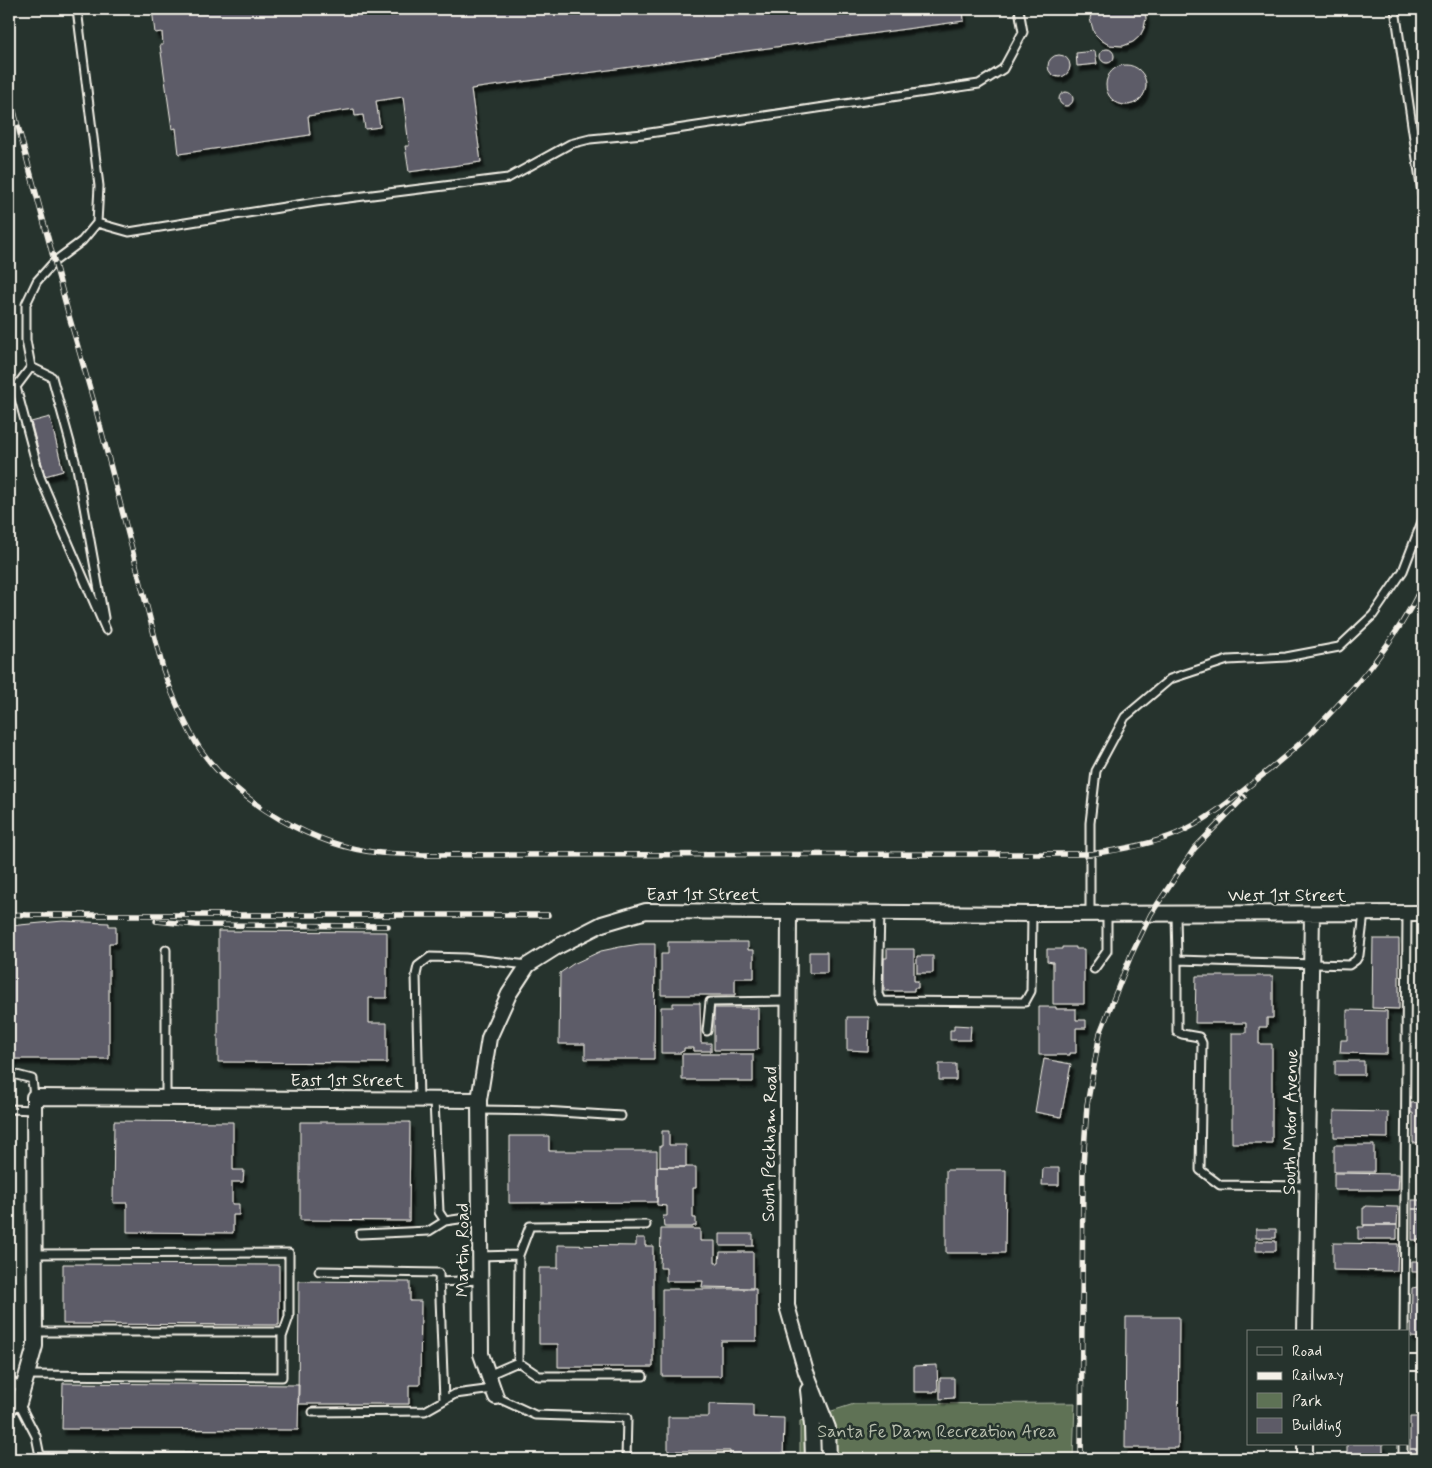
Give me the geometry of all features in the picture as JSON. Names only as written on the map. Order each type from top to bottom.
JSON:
[{"type":"street","name":"East 1st Street","points":[[34,1104],[166,1098],[426,1100],[479,1105],[489,1038],[510,994],[528,965],[555,948],[602,924],[646,911],[1151,914]]},
{"type":"street","name":"South Peckham Road","points":[[789,912],[787,1306],[806,1372]]},
{"type":"street","name":"West 1st Street","points":[[1151,914],[1423,913]]},
{"type":"street","name":"South Motor Avenue","points":[[1305,1330],[1312,914]]},
{"type":"street","points":[[21,1396],[35,1346],[34,1104]]},
{"type":"street","name":"Martin Road","points":[[479,1105],[481,1354],[494,1393]]},
{"type":"street","points":[[1410,1363],[1423,1363]]},
{"type":"street","points":[[806,1372],[812,1426],[813,1459]]},
{"type":"street","points":[[806,1372],[828,1428],[829,1459]]},
{"type":"street","points":[[1305,1446],[1305,1459]]},
{"type":"lane","points":[[31,367],[52,377],[78,468],[106,630],[40,477],[16,387],[31,367],[26,340],[26,304],[37,281],[55,261],[82,241],[97,222],[99,186],[77,9]]},
{"type":"lane","points":[[97,222],[129,232],[316,202],[508,178],[570,144],[590,138],[643,134],[979,84],[1002,69],[1023,32],[1019,9]]},
{"type":"lane","points":[[1395,9],[1423,200]]},
{"type":"lane","points":[[1090,914],[1090,823],[1096,771],[1125,717],[1170,679],[1228,660],[1286,656],[1339,647],[1373,615],[1403,571],[1423,519]]},
{"type":"lane","points":[[880,913],[878,994],[881,1001],[1025,1002],[1031,991],[1032,914]]},
{"type":"lane","points":[[1404,1330],[1406,913]]},
{"type":"lane","points":[[1094,969],[1107,951],[1107,914]]},
{"type":"lane","points":[[1176,914],[1177,1032],[1199,1037],[1202,1043],[1200,1170],[1220,1185],[1308,1186]]},
{"type":"lane","points":[[1177,960],[1349,964],[1356,960],[1364,914]]},
{"type":"lane","points":[[166,950],[166,1098]]},
{"type":"lane","points":[[445,1220],[439,1212],[426,1100],[416,974],[418,966],[430,957],[465,958],[528,965]]},
{"type":"lane","points":[[707,1031],[710,1002],[790,1001]]},
{"type":"lane","points":[[9,1073],[32,1079],[34,1104],[9,1109]]},
{"type":"lane","points":[[479,1105],[621,1116]]},
{"type":"lane","points":[[360,1234],[429,1231],[445,1220],[480,1216]]},
{"type":"lane","points":[[518,1362],[519,1255],[530,1226],[646,1225]]},
{"type":"lane","points":[[27,1375],[282,1377],[282,1337],[289,1317],[289,1253],[34,1254]]},
{"type":"lane","points":[[480,1256],[519,1255]]},
{"type":"lane","points":[[319,1271],[439,1273],[444,1400]]},
{"type":"lane","points":[[439,1282],[480,1280]]},
{"type":"lane","points":[[35,1332],[284,1332]]},
{"type":"lane","points":[[488,1375],[518,1362]]},
{"type":"lane","points":[[518,1362],[539,1376],[643,1376]]},
{"type":"lane","points":[[9,1380],[21,1396],[36,1436],[38,1458],[377,1459]]},
{"type":"lane","points":[[313,1412],[425,1411],[455,1394],[494,1393],[535,1415],[627,1418],[626,1459]]},
{"type":"lane","points":[[9,1413],[21,1396]]},
{"type":"lane","points":[[1403,1446],[1403,1459]]},
{"type":"green space","name":"Santa Fe Dam Recreation Area","points":[[1075,1403],[1073,1459],[800,1459],[800,1421],[854,1404]]},
{"type":"building","points":[[152,9],[963,9],[964,21],[471,89],[481,162],[409,172],[405,146],[409,146],[403,97],[376,101],[380,127],[365,129],[363,115],[355,116],[354,109],[308,116],[310,135],[179,154],[176,128],[172,129],[160,45],[163,45],[162,32],[155,33]]},
{"type":"building","points":[[1092,9],[1144,9],[1146,18],[1144,28],[1140,36],[1133,42],[1123,46],[1109,45],[1094,33],[1090,19]]},
{"type":"building","points":[[1107,49],[1112,51],[1114,56],[1112,61],[1107,63],[1102,61],[1100,56],[1102,51]]},
{"type":"building","points":[[1095,51],[1097,64],[1077,66],[1076,53]]},
{"type":"building","points":[[1059,55],[1067,58],[1070,66],[1067,74],[1059,77],[1051,74],[1048,66],[1051,58]]},
{"type":"building","points":[[1126,65],[1140,71],[1146,85],[1140,99],[1126,105],[1112,99],[1106,85],[1112,71]]},
{"type":"building","points":[[1066,92],[1071,94],[1073,99],[1071,104],[1066,106],[1061,104],[1059,99],[1061,94]]},
{"type":"building","points":[[50,417],[63,471],[45,476],[31,422]]},
{"type":"building","points":[[63,921],[109,923],[109,926],[116,926],[116,943],[109,943],[109,1059],[9,1059],[9,926]]},
{"type":"building","points":[[218,931],[387,932],[387,998],[369,998],[369,1023],[387,1023],[387,1063],[218,1062]]},
{"type":"building","points":[[1373,939],[1399,939],[1399,1009],[1372,1008]]},
{"type":"building","points":[[668,942],[748,942],[748,950],[754,950],[754,978],[735,978],[735,995],[661,995],[661,954],[668,954]]},
{"type":"building","points":[[640,944],[655,944],[654,1059],[585,1059],[585,1044],[559,1044],[560,973],[573,964],[601,951]]},
{"type":"building","points":[[1062,947],[1084,949],[1084,1004],[1053,1004],[1053,962],[1047,961],[1047,949],[1062,949]]},
{"type":"building","points":[[887,949],[914,949],[914,981],[918,981],[918,988],[914,988],[914,991],[884,991],[884,958],[887,958]]},
{"type":"building","points":[[809,952],[827,952],[827,973],[809,973]]},
{"type":"building","points":[[917,956],[933,956],[933,973],[917,973]]},
{"type":"building","points":[[1196,976],[1273,976],[1273,1018],[1267,1018],[1267,1027],[1259,1027],[1259,1044],[1272,1044],[1272,1143],[1232,1143],[1232,1033],[1246,1033],[1246,1023],[1195,1023]]},
{"type":"building","points":[[673,1003],[700,1003],[701,1043],[711,1043],[711,1051],[694,1051],[694,1048],[684,1048],[684,1051],[681,1053],[661,1053],[661,1007],[673,1007]]},
{"type":"building","points":[[1039,1007],[1076,1009],[1076,1020],[1086,1020],[1086,1028],[1076,1028],[1076,1053],[1070,1053],[1070,1055],[1039,1055]]},
{"type":"building","points":[[714,1008],[758,1008],[758,1050],[714,1050]]},
{"type":"building","points":[[1347,1010],[1387,1011],[1387,1054],[1340,1053],[1341,1040],[1347,1040]]},
{"type":"building","points":[[847,1017],[869,1017],[868,1051],[847,1050]]},
{"type":"building","points":[[954,1025],[971,1026],[970,1040],[950,1040],[950,1030],[954,1030]]},
{"type":"building","points":[[682,1054],[753,1054],[753,1082],[738,1082],[738,1080],[682,1080]]},
{"type":"building","points":[[1044,1059],[1071,1064],[1061,1117],[1035,1112]]},
{"type":"building","points":[[1335,1061],[1364,1061],[1364,1075],[1335,1075]]},
{"type":"building","points":[[939,1064],[956,1064],[956,1080],[939,1080]]},
{"type":"building","points":[[1421,1083],[1423,1083],[1423,1142],[1413,1143],[1411,1103],[1421,1102]]},
{"type":"building","points":[[1334,1111],[1388,1112],[1388,1138],[1334,1137]]},
{"type":"building","points":[[114,1121],[233,1122],[233,1170],[244,1170],[243,1182],[232,1182],[232,1204],[239,1204],[239,1215],[233,1215],[233,1233],[127,1232],[127,1203],[113,1203]]},
{"type":"building","points":[[300,1122],[410,1122],[409,1221],[300,1220]]},
{"type":"building","points":[[662,1131],[669,1131],[669,1145],[686,1145],[686,1167],[660,1167]]},
{"type":"building","points":[[510,1136],[549,1136],[549,1151],[657,1151],[657,1202],[509,1203]]},
{"type":"building","points":[[1334,1145],[1374,1145],[1374,1172],[1334,1172]]},
{"type":"building","points":[[657,1167],[696,1167],[696,1188],[693,1188],[693,1218],[696,1218],[696,1226],[664,1227],[663,1216],[667,1216],[667,1206],[657,1205]]},
{"type":"building","points":[[1043,1168],[1059,1168],[1059,1185],[1042,1185]]},
{"type":"building","points":[[946,1170],[1006,1170],[1005,1253],[946,1253]]},
{"type":"building","points":[[1334,1173],[1399,1174],[1398,1190],[1334,1190]]},
{"type":"building","points":[[1412,1200],[1423,1200],[1423,1209],[1412,1209]]},
{"type":"building","points":[[1365,1206],[1398,1207],[1397,1225],[1363,1225],[1363,1208]]},
{"type":"building","points":[[1412,1209],[1423,1209],[1423,1240],[1412,1240]]},
{"type":"building","points":[[1364,1225],[1397,1225],[1397,1239],[1358,1239],[1358,1227],[1364,1227]]},
{"type":"building","points":[[661,1229],[700,1229],[700,1241],[715,1241],[715,1263],[719,1263],[720,1252],[753,1252],[753,1288],[702,1287],[703,1281],[666,1281],[666,1268],[660,1268]]},
{"type":"building","points":[[1256,1229],[1276,1229],[1276,1238],[1256,1238]]},
{"type":"building","points":[[720,1234],[753,1234],[753,1246],[720,1246]]},
{"type":"building","points":[[636,1238],[645,1238],[645,1246],[653,1246],[653,1367],[558,1367],[558,1344],[539,1344],[539,1268],[558,1268],[558,1245],[636,1246]]},
{"type":"building","points":[[1256,1241],[1276,1241],[1276,1251],[1256,1251]]},
{"type":"building","points":[[1333,1243],[1398,1244],[1397,1271],[1333,1270]]},
{"type":"building","points":[[1412,1261],[1423,1261],[1423,1272],[1412,1272]]},
{"type":"building","points":[[63,1264],[279,1265],[279,1325],[63,1324]]},
{"type":"building","points":[[299,1281],[410,1282],[410,1301],[421,1301],[420,1385],[409,1385],[409,1404],[298,1404]]},
{"type":"building","points":[[1423,1286],[1423,1338],[1411,1337],[1412,1288]]},
{"type":"building","points":[[662,1289],[756,1289],[756,1341],[721,1341],[721,1376],[662,1376]]},
{"type":"building","points":[[1126,1317],[1179,1317],[1178,1448],[1125,1448]]},
{"type":"building","points":[[937,1365],[938,1391],[914,1392],[914,1366]]},
{"type":"building","points":[[940,1378],[954,1378],[954,1398],[940,1399]]},
{"type":"building","points":[[63,1383],[299,1385],[298,1430],[62,1429]]},
{"type":"building","points":[[709,1404],[753,1405],[753,1417],[784,1418],[783,1459],[730,1459],[730,1451],[668,1451],[668,1417],[709,1417]]},
{"type":"building","points":[[1410,1417],[1423,1417],[1423,1449],[1410,1449]]},
{"type":"building","points":[[1347,1446],[1383,1446],[1383,1459],[1344,1459],[1344,1456],[1347,1456]]},
{"type":"building","points":[[1410,1449],[1423,1449],[1423,1459],[1410,1459]]},
{"type":"building","points":[[1128,1453],[1143,1453],[1143,1459],[1128,1459]]},
{"type":"railway","points":[[9,93],[95,406],[163,669],[179,710],[200,749],[216,769],[235,787],[280,819],[330,842],[356,849],[381,853],[423,855],[1090,854],[1145,844],[1166,838],[1189,828],[1227,803],[1274,766]]},
{"type":"railway","points":[[1268,771],[1308,736],[1372,665],[1400,626],[1423,584]]},
{"type":"railway","points":[[1081,1459],[1083,1166],[1087,1105],[1100,1033],[1131,955],[1151,914],[1194,849],[1244,797]]},
{"type":"railway","points":[[9,914],[548,915]]},
{"type":"railway","points":[[156,921],[196,925],[388,926]]}]
